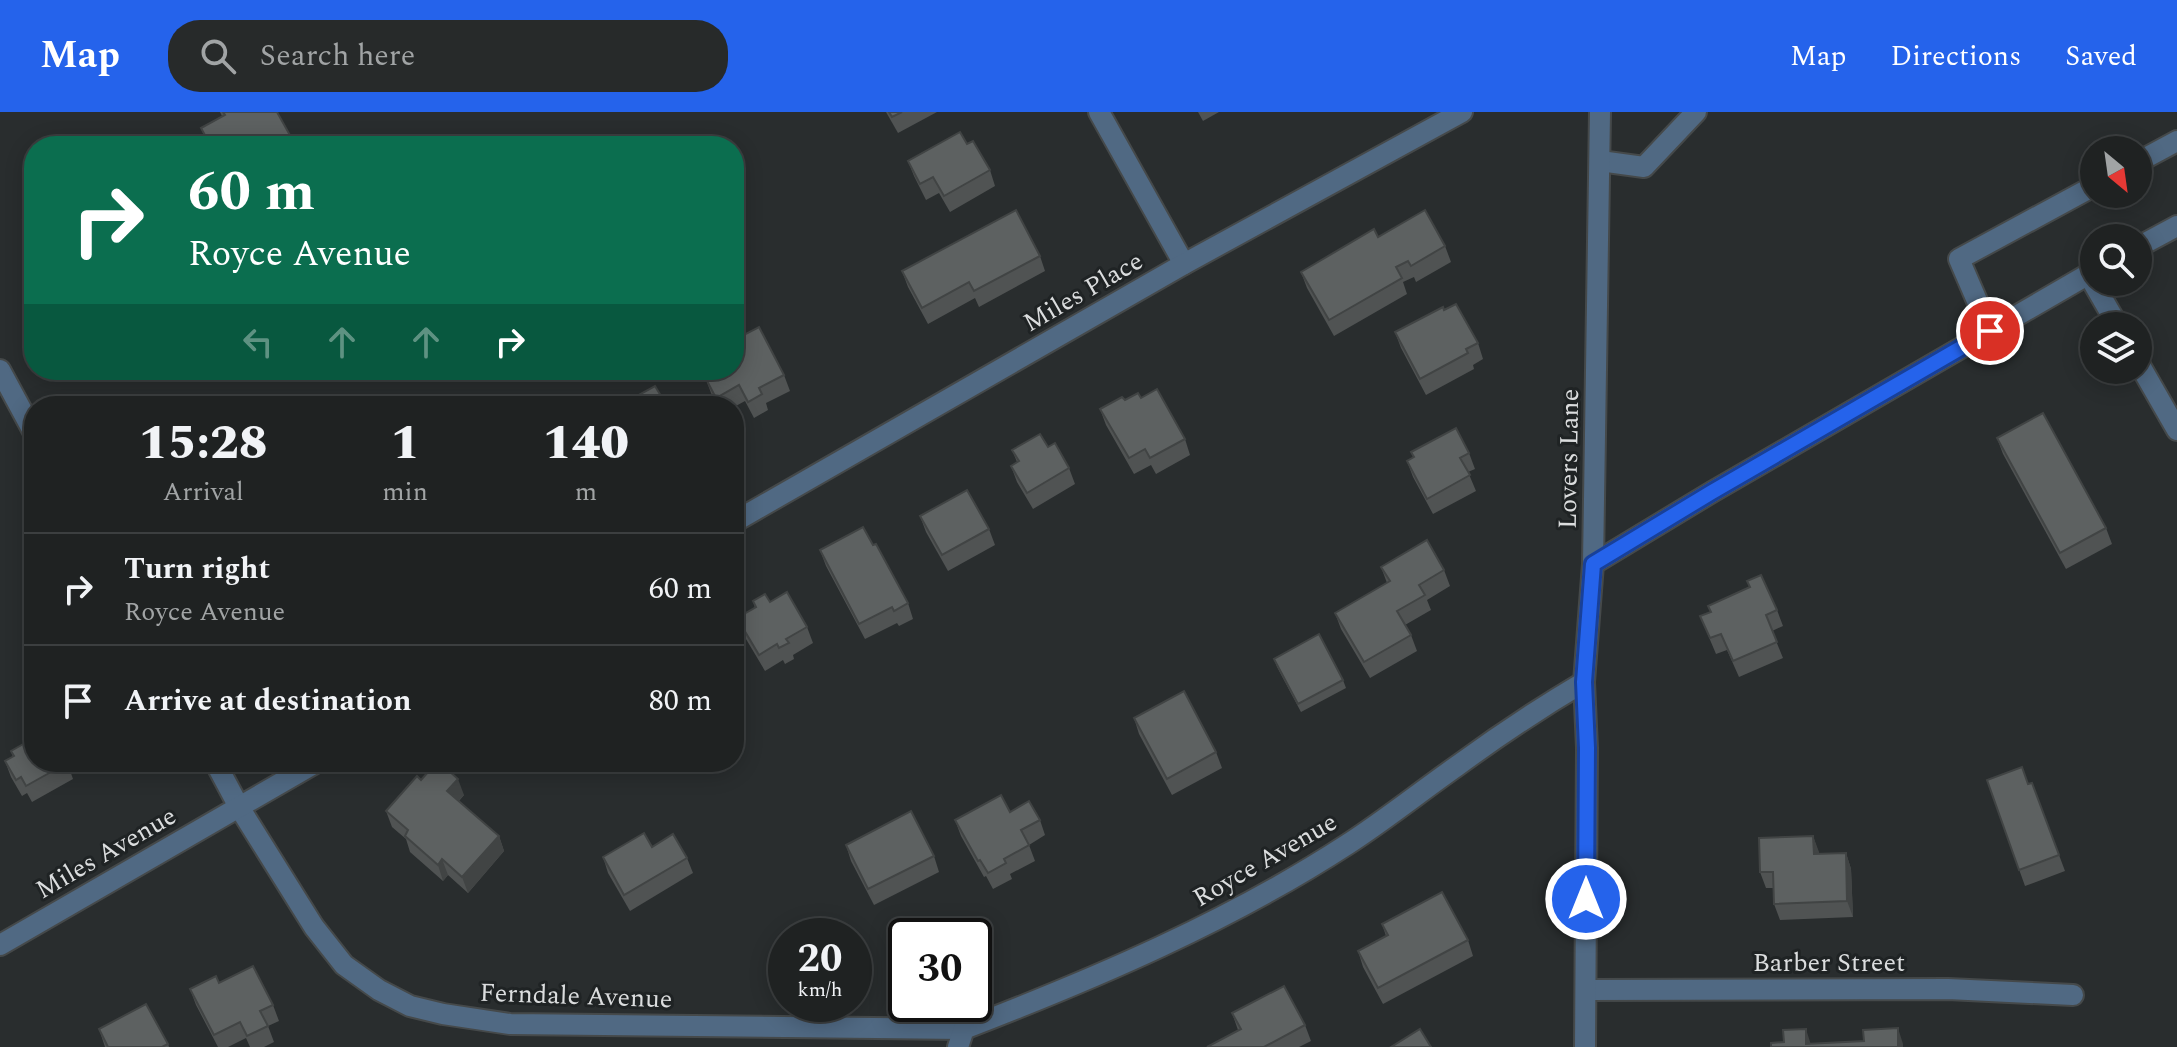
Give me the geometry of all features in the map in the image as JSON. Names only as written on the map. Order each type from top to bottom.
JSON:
[{"type":"street","points":[[1099,112],[1184,264]]},
{"type":"street","name":"Miles Place","points":[[744,516],[1184,264],[1462,112]]},
{"type":"street","name":"Lovers Lane","points":[[1585,1047],[1587,748],[1584,682],[1593,564],[1600,112]]},
{"type":"street","points":[[1600,161],[1644,167],[1696,112]]},
{"type":"street","points":[[2152,154],[2177,141]]},
{"type":"street","points":[[1990,331],[1959,259],[2080,194]]},
{"type":"street","points":[[2152,239],[2177,226]]},
{"type":"street","points":[[1593,564],[2080,278]]},
{"type":"street","points":[[0,370],[24,414]]},
{"type":"street","points":[[2151,384],[2177,430]]},
{"type":"street","name":"Royce Avenue","points":[[961,1038],[1164,945],[1258,898],[1348,844],[1532,712],[1584,682]]},
{"type":"street","name":"Ferndale Avenue","points":[[220,772],[314,927],[344,965],[379,990],[410,1006],[510,1024],[961,1038]]},
{"type":"street","points":[[239,807],[300,772]]},
{"type":"street","name":"Miles Avenue","points":[[0,945],[239,807]]},
{"type":"street","name":"Barber Street","points":[[1586,990],[1948,989],[2073,995]]},
{"type":"building","points":[[223,112],[277,112],[290,136],[205,136],[201,128],[225,115]]},
{"type":"building","points":[[960,132],[967,144],[973,141],[990,170],[944,196],[933,177],[920,184],[908,161]]},
{"type":"building","points":[[1016,210],[1040,256],[974,291],[969,282],[922,308],[902,271]]},
{"type":"building","points":[[1425,210],[1445,246],[1411,266],[1408,261],[1396,267],[1402,278],[1329,320],[1301,272],[1374,229],[1378,237]]},
{"type":"building","points":[[1456,304],[1478,343],[1466,349],[1468,353],[1420,379],[1395,332],[1443,307],[1444,310]]},
{"type":"building","points":[[759,327],[784,375],[759,388],[762,394],[748,402],[739,385],[715,396],[707,380],[744,380],[744,335]]},
{"type":"building","points":[[655,386],[661,396],[637,396]]},
{"type":"building","points":[[1157,389],[1185,439],[1150,458],[1145,449],[1129,458],[1100,409],[1122,397],[1125,400],[1138,393],[1141,398]]},
{"type":"building","points":[[2043,413],[2106,528],[2060,553],[1997,438]]},
{"type":"building","points":[[1456,428],[1469,453],[1460,458],[1470,475],[1427,499],[1407,461],[1414,457],[1411,452]]},
{"type":"building","points":[[1040,434],[1048,447],[1055,443],[1069,468],[1027,493],[1011,466],[1019,461],[1012,450]]},
{"type":"building","points":[[967,490],[989,529],[942,555],[920,516]]},
{"type":"building","points":[[863,527],[873,545],[876,544],[908,603],[894,611],[892,607],[859,624],[820,550]]},
{"type":"building","points":[[1427,540],[1444,570],[1419,585],[1425,595],[1397,611],[1411,635],[1364,662],[1335,613],[1390,581],[1381,567]]},
{"type":"building","points":[[1761,575],[1777,610],[1766,615],[1777,642],[1733,661],[1721,634],[1710,638],[1700,616],[1711,612],[1708,606],[1750,587],[1747,581]]},
{"type":"building","points":[[787,592],[807,627],[786,639],[789,643],[779,648],[777,644],[759,655],[744,630],[744,614],[756,607],[753,601],[765,594],[770,602]]},
{"type":"building","points":[[1319,634],[1343,680],[1298,704],[1274,659]]},
{"type":"building","points":[[1184,691],[1216,752],[1167,779],[1134,718]]},
{"type":"building","points":[[24,744],[24,772],[51,772],[26,786],[21,777],[16,780],[5,761],[14,756],[11,751]]},
{"type":"building","points":[[2022,767],[2028,784],[2032,783],[2059,855],[2019,870],[1987,780]]},
{"type":"building","points":[[428,772],[450,772],[458,779],[447,791],[499,836],[462,877],[442,859],[438,865],[405,836],[408,830],[386,811],[417,776],[421,780]]},
{"type":"building","points":[[1001,795],[1010,812],[1029,801],[1040,820],[1021,830],[1029,845],[1004,859],[1006,863],[988,873],[955,820]]},
{"type":"building","points":[[911,811],[934,856],[868,889],[846,845]]},
{"type":"building","points":[[644,833],[652,847],[673,834],[687,858],[624,895],[603,857]]},
{"type":"building","points":[[1813,836],[1814,854],[1846,853],[1847,901],[1774,904],[1773,872],[1760,872],[1759,838]]},
{"type":"building","points":[[1442,892],[1468,940],[1378,988],[1358,951],[1388,935],[1382,924]]},
{"type":"building","points":[[253,966],[273,1005],[260,1011],[268,1026],[247,1036],[240,1022],[214,1035],[190,989],[216,976],[219,983]]},
{"type":"building","points":[[1284,986],[1305,1025],[1264,1047],[1207,1047],[1241,1029],[1232,1013]]},
{"type":"building","points":[[146,1004],[168,1044],[162,1047],[108,1047],[99,1029]]},
{"type":"building","points":[[1898,1028],[1898,1047],[1771,1047],[1771,1043],[1784,1042],[1783,1030],[1806,1029],[1806,1044],[1864,1041],[1863,1030]]},
{"type":"building","points":[[1420,1029],[1431,1047],[1391,1047]]},
{"type":"route","points":[[1586,899],[1584,682],[1593,564],[1990,331]]}]
